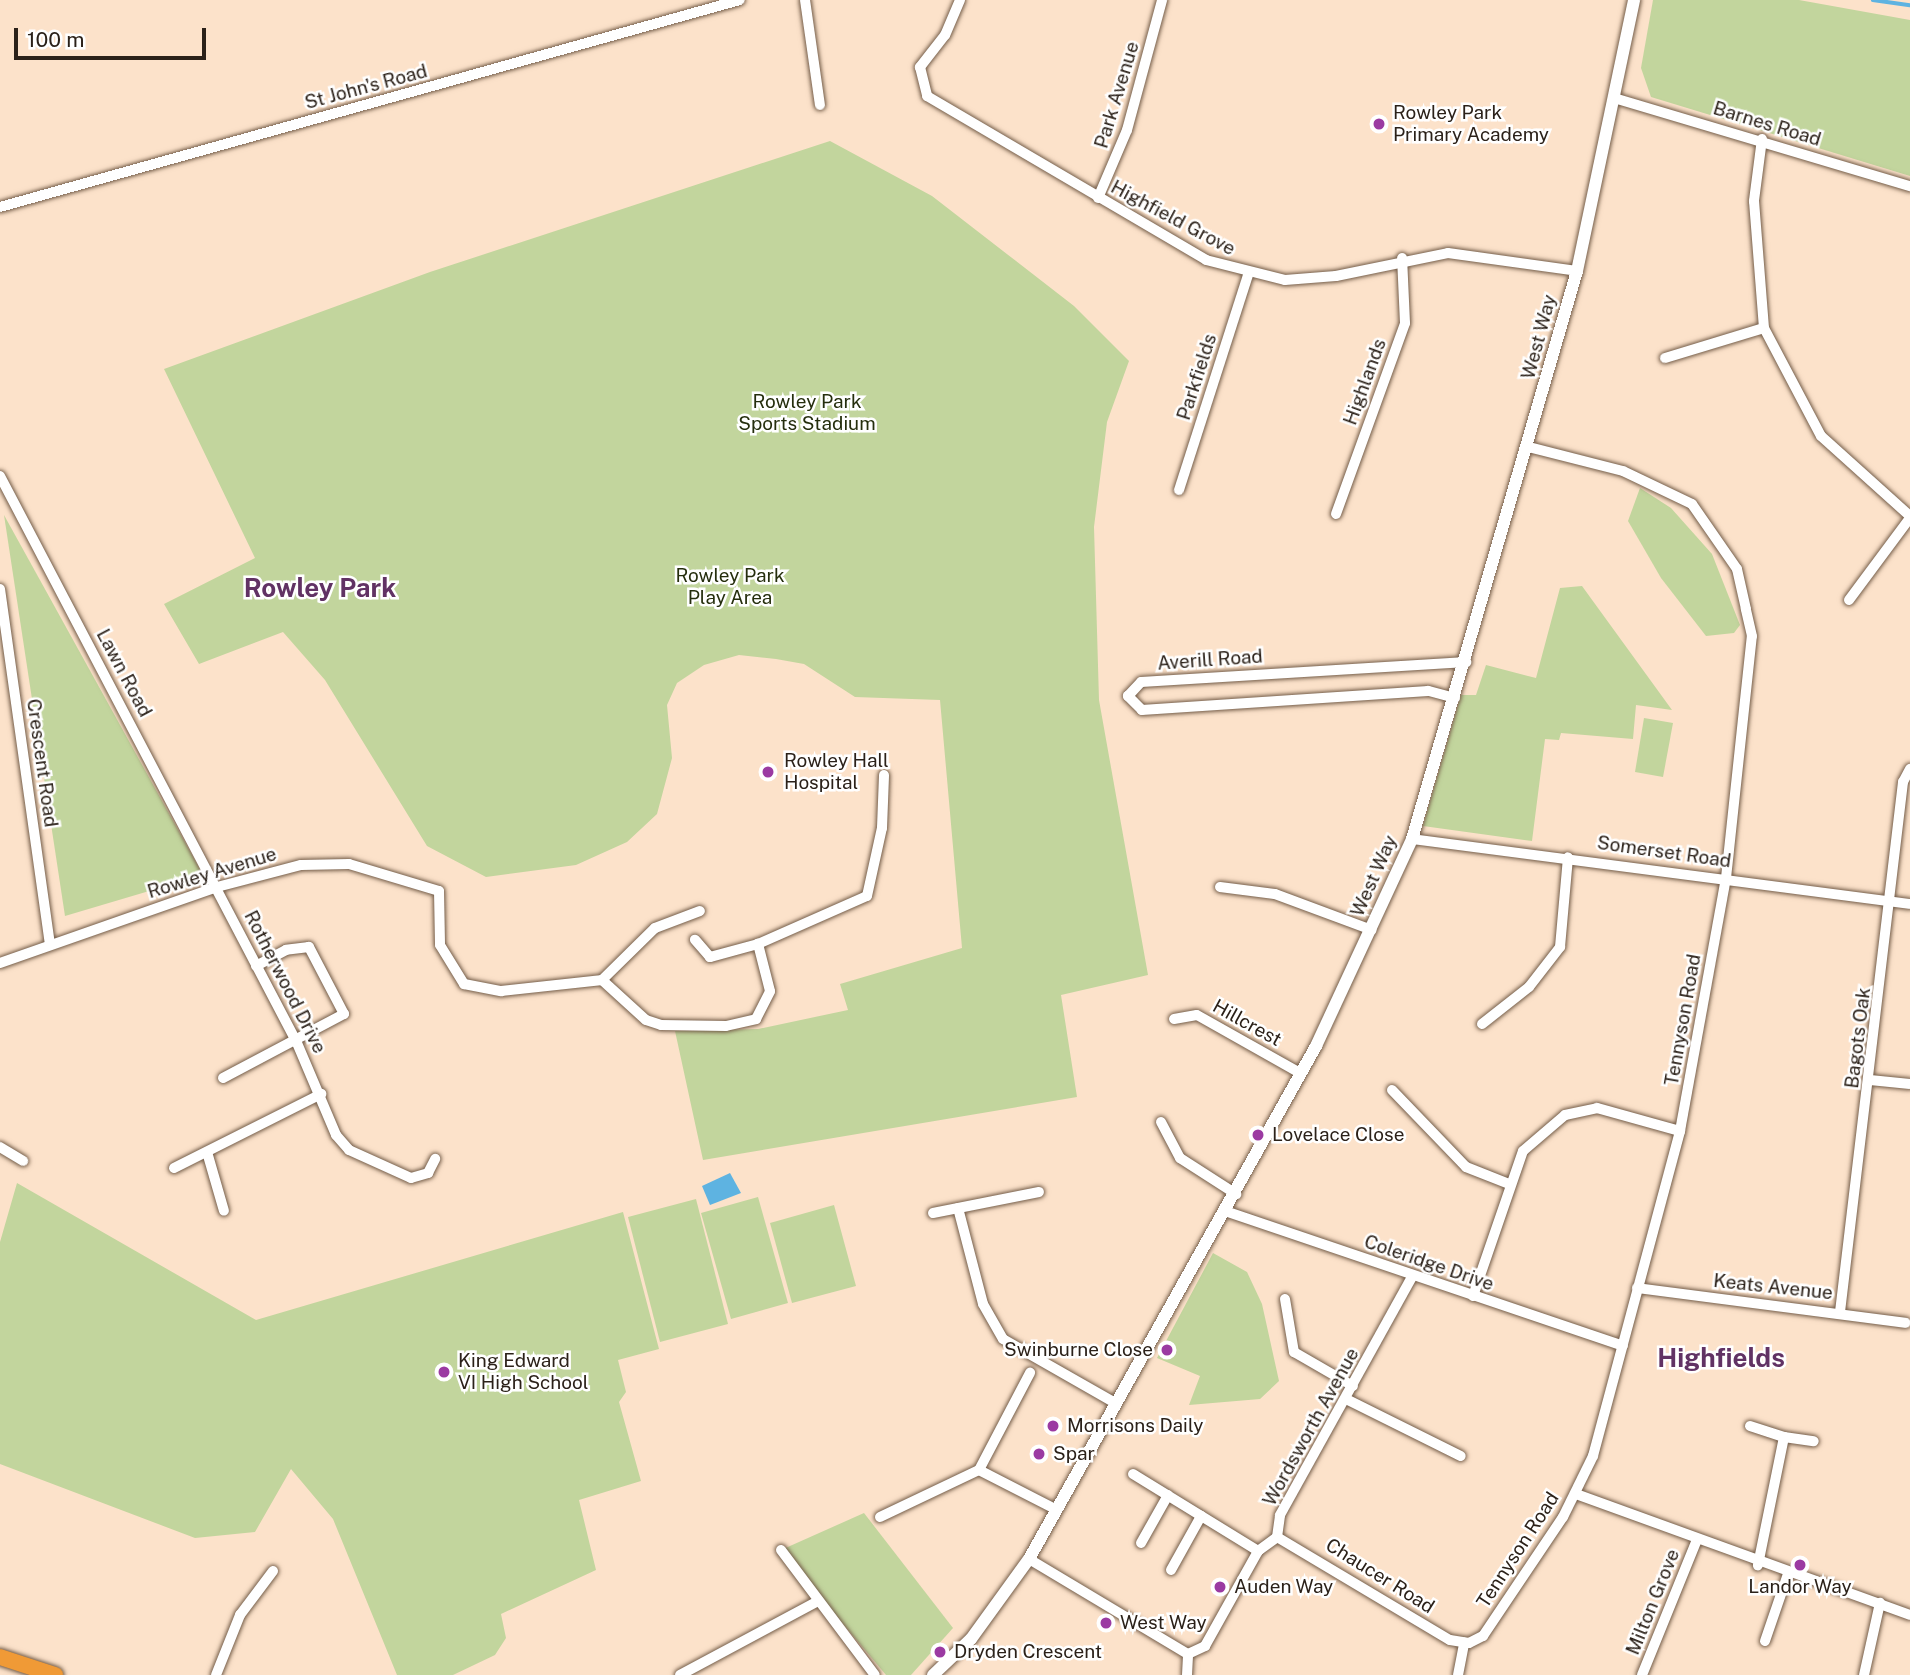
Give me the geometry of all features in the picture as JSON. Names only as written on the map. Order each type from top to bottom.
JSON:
[{"type":"highway","points":[[0,1657],[55,1675]]},
{"type":"street","name":"St John's Road","points":[[0,207],[740,0]]},
{"type":"street","points":[[805,0],[820,105]]},
{"type":"street","name":"Highfield Grove","points":[[960,0],[945,35],[919,67],[922,89],[1098,198],[1198,256],[1248,275],[1317,279],[1402,258],[1484,253],[1577,271]]},
{"type":"street","name":"Park Avenue","points":[[1098,198],[1127,130],[1162,0]]},
{"type":"street","name":"West Way","points":[[933,1675],[971,1639],[1029,1559],[1236,1194],[1372,930],[1412,839],[1529,447],[1577,271],[1634,0]]},
{"type":"street","name":"Barnes Road","points":[[1614,98],[1762,139],[1910,186]]},
{"type":"street","points":[[1762,139],[1754,201],[1764,328],[1821,436],[1910,517],[1849,600]]},
{"type":"street","name":"Highlands","points":[[1336,514],[1405,323],[1402,258]]},
{"type":"street","name":"Parkfields","points":[[1179,491],[1248,275]]},
{"type":"street","points":[[1665,358],[1764,328]]},
{"type":"street","name":"Tennyson Road","points":[[1464,1643],[1483,1636],[1576,1494],[1623,1346],[1681,1131],[1726,878],[1752,636],[1737,569],[1692,504],[1623,471],[1529,447]]},
{"type":"street","name":"Lawn Road","points":[[0,476],[217,887]]},
{"type":"street","name":"Crescent Road","points":[[0,589],[50,943]]},
{"type":"street","name":"Averill Road","points":[[1455,698],[1428,691],[1142,710],[1128,696],[1141,682],[1466,662]]},
{"type":"street","name":"Bagots Oak","points":[[1840,1312],[1893,900],[1903,782],[1910,769]]},
{"type":"street","points":[[695,940],[710,957],[758,944],[867,896],[882,828],[884,775]]},
{"type":"street","name":"Somerset Road","points":[[1412,839],[1910,904]]},
{"type":"street","points":[[1482,1024],[1529,987],[1560,947],[1568,858]]},
{"type":"street","name":"Rowley Avenue","points":[[0,963],[50,943],[217,887],[301,866],[349,864],[439,891],[440,945],[464,984],[500,991],[602,980]]},
{"type":"street","name":"Rotherwood Drive","points":[[217,887],[297,1043],[321,1094],[325,1115],[349,1150],[411,1178],[428,1173],[435,1159]]},
{"type":"street","points":[[1220,887],[1275,894],[1372,930]]},
{"type":"street","points":[[700,911],[655,928],[602,980],[653,1023],[743,1024],[769,1001],[758,944]]},
{"type":"street","points":[[223,1078],[297,1043],[337,1020],[344,1005],[309,947],[286,950],[256,966]]},
{"type":"street","name":"Hillcrest","points":[[1174,1019],[1197,1015],[1300,1073]]},
{"type":"street","points":[[1870,1080],[1910,1084]]},
{"type":"street","points":[[1392,1090],[1466,1167],[1508,1184]]},
{"type":"street","points":[[174,1168],[321,1094]]},
{"type":"street","points":[[1473,1296],[1508,1184],[1523,1151],[1578,1109],[1681,1131]]},
{"type":"street","points":[[1161,1122],[1180,1158],[1236,1194]]},
{"type":"street","points":[[0,1147],[23,1161]]},
{"type":"street","points":[[208,1152],[224,1211]]},
{"type":"street","points":[[933,1213],[1039,1192]]},
{"type":"street","points":[[958,1208],[983,1304],[1003,1339],[1115,1404]]},
{"type":"street","name":"Coleridge Drive","points":[[1225,1211],[1623,1346]]},
{"type":"street","name":"Wordsworth Avenue","points":[[1188,1654],[1205,1646],[1258,1551],[1277,1537],[1280,1515],[1413,1275]]},
{"type":"street","name":"Keats Avenue","points":[[1637,1289],[1840,1312],[1906,1323]]},
{"type":"street","points":[[1285,1298],[1294,1352],[1353,1385]]},
{"type":"street","points":[[880,1517],[979,1470],[1030,1373]]},
{"type":"street","points":[[1346,1399],[1461,1456]]},
{"type":"street","points":[[1750,1426],[1784,1437],[1814,1441]]},
{"type":"street","points":[[1758,1564],[1784,1437]]},
{"type":"street","points":[[979,1470],[1057,1510]]},
{"type":"street","points":[[1133,1474],[1258,1551]]},
{"type":"street","name":"Milton Grove","points":[[1576,1494],[1696,1542],[1910,1615]]},
{"type":"street","points":[[1141,1543],[1168,1496]]},
{"type":"street","points":[[1171,1570],[1201,1516]]},
{"type":"street","name":"Chaucer Road","points":[[1277,1537],[1464,1643]]},
{"type":"street","name":"Milton Grove","points":[[1642,1675],[1696,1542]]},
{"type":"street","points":[[781,1550],[875,1675]]},
{"type":"street","points":[[1029,1559],[1172,1649],[1188,1654],[1187,1675]]},
{"type":"street","points":[[216,1675],[240,1615],[273,1571]]},
{"type":"street","points":[[1765,1641],[1788,1574]]},
{"type":"street","points":[[680,1675],[818,1601]]},
{"type":"street","points":[[1864,1675],[1880,1603]]},
{"type":"street","points":[[1458,1675],[1464,1643]]},
{"type":"green space","points":[[1653,0],[1799,0],[1910,20],[1910,176],[1651,97],[1641,68]]},
{"type":"green space","name":"Rowley Park Sports Stadium","points":[[830,141],[932,196],[1074,306],[1129,361],[1107,422],[1094,527],[1099,700],[1148,975],[1061,995],[1077,1097],[703,1160],[675,1031],[758,1029],[848,1010],[840,984],[962,948],[940,700],[855,697],[804,664],[776,659],[739,655],[704,665],[677,683],[667,705],[672,758],[657,814],[627,842],[576,865],[486,877],[427,846],[325,680],[283,632],[199,664],[164,604],[255,558],[164,369],[430,272]]},
{"type":"green space","points":[[1640,488],[1671,508],[1712,554],[1740,625],[1734,633],[1706,636],[1661,578],[1628,521]]},
{"type":"green space","points":[[4,515],[203,875],[65,916]]},
{"type":"green space","points":[[1582,586],[1672,710],[1636,705],[1633,739],[1561,733],[1559,740],[1545,739],[1532,841],[1423,826],[1461,695],[1476,695],[1486,665],[1536,678],[1560,588]]},
{"type":"green space","points":[[1644,718],[1673,723],[1663,777],[1635,772]]},
{"type":"green space","name":"King Edward VI High School","points":[[17,1183],[256,1320],[623,1212],[659,1349],[618,1360],[626,1392],[619,1402],[641,1481],[579,1500],[596,1570],[501,1614],[506,1638],[495,1655],[453,1675],[397,1675],[333,1519],[291,1469],[255,1532],[195,1538],[0,1464],[0,1242]]},
{"type":"green space","points":[[758,1197],[788,1303],[731,1319],[701,1213]]},
{"type":"green space","points":[[696,1199],[728,1324],[660,1342],[628,1217]]},
{"type":"green space","points":[[834,1205],[856,1286],[792,1303],[770,1223]]},
{"type":"green space","points":[[1213,1253],[1247,1272],[1262,1304],[1279,1381],[1260,1399],[1189,1405],[1200,1376],[1157,1358]]},
{"type":"green space","points":[[864,1513],[953,1628],[911,1675],[886,1675],[781,1550]]},
{"type":"water","points":[[730,1173],[741,1193],[710,1205],[702,1186]]},
{"type":"waterway","points":[[1873,0],[1910,5]]},
{"type":"place","name":"Rowley Park Primary Academy","points":[[1379,124]]},
{"type":"place","name":"Rowley Hall Hospital","points":[[768,772]]},
{"type":"place","name":"Lovelace Close","points":[[1258,1135]]},
{"type":"place","name":"Swinburne Close","points":[[1167,1350]]},
{"type":"place","name":"King Edward VI High School","points":[[444,1372]]},
{"type":"place","name":"Morrisons Daily","points":[[1053,1426]]},
{"type":"place","name":"Spar","points":[[1039,1454]]},
{"type":"place","name":"Landor Way","points":[[1800,1565]]},
{"type":"place","name":"Auden Way","points":[[1220,1587]]},
{"type":"place","name":"West Way","points":[[1106,1623]]},
{"type":"place","name":"Dryden Crescent","points":[[940,1652]]},
{"type":"district","name":"Rowley Park","points":[[320,588]]},
{"type":"district","name":"Highfields","points":[[1721,1358]]},
{"type":"park label","name":"Rowley Park Play Area","points":[[730,587]]}]
